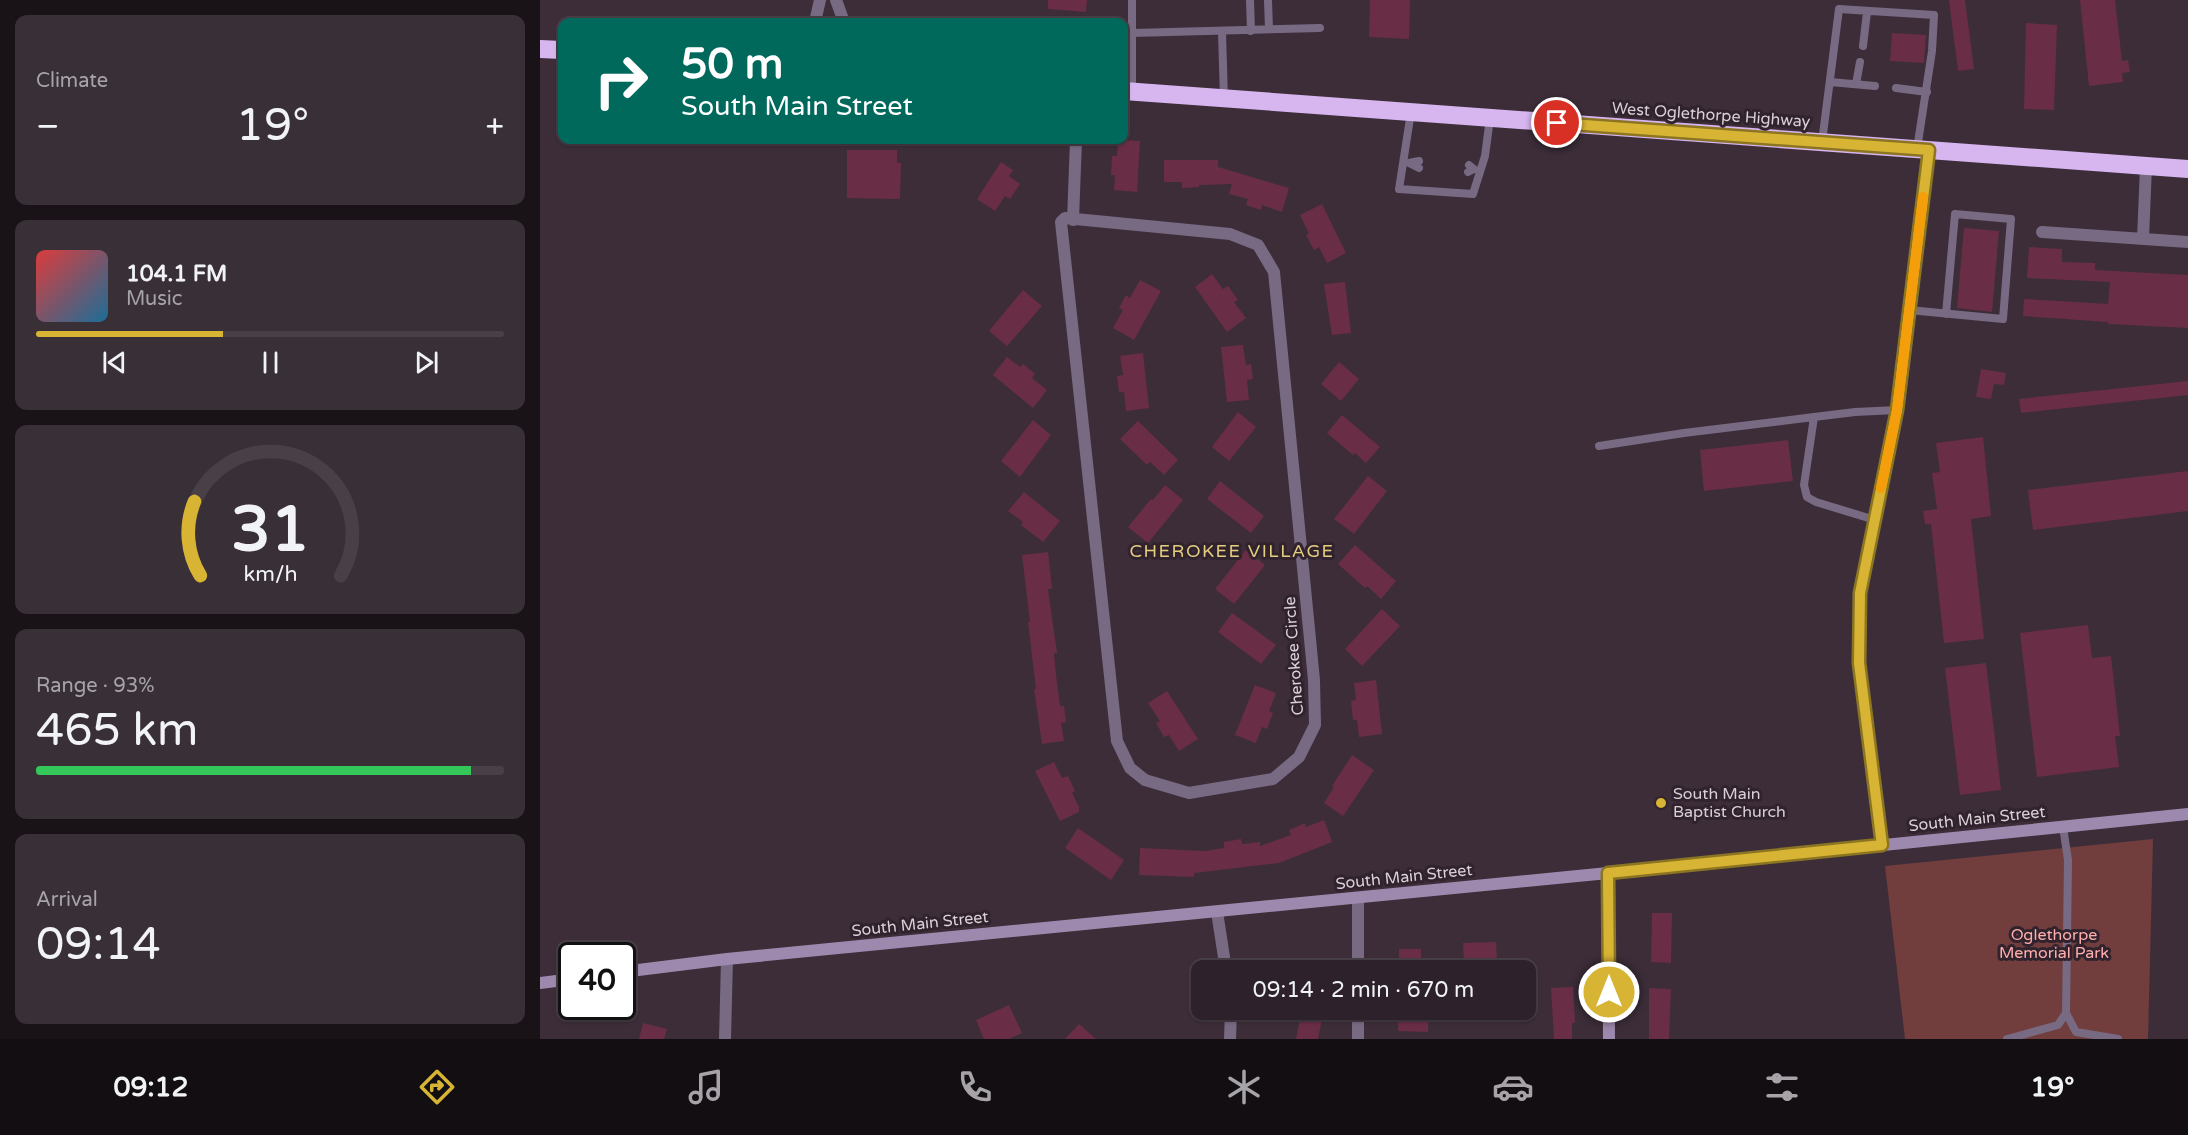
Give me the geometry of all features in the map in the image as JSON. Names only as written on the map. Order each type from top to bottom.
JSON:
[{"type":"highway","points":[[540,49],[558,50]]},
{"type":"highway","name":"West Oglethorpe Highway","points":[[1128,92],[2188,169]]},
{"type":"street","points":[[816,18],[820,0]]},
{"type":"street","points":[[836,0],[843,18]]},
{"type":"street","name":"Cherokee Circle","points":[[1073,220],[1076,144]]},
{"type":"street","points":[[1882,845],[1859,663],[1860,593],[1897,410],[1909,310],[1923,150]]},
{"type":"street","points":[[2143,239],[2146,166]]},
{"type":"street","name":"Cherokee Circle","points":[[1065,218],[1073,220],[1230,234],[1258,245],[1274,272],[1314,680],[1316,725],[1299,757],[1273,779],[1189,793],[1145,780],[1130,768],[1117,741],[1061,222],[1065,218]]},
{"type":"street","points":[[2042,232],[2188,243]]},
{"type":"street","name":"South Main Street","points":[[636,970],[727,959],[2188,814]]},
{"type":"street","points":[[1608,873],[1609,1039]]},
{"type":"street","points":[[1358,898],[1358,960]]},
{"type":"street","points":[[1217,912],[1224,960]]},
{"type":"street","points":[[724,1039],[727,959]]},
{"type":"street","points":[[540,983],[558,981]]},
{"type":"street","points":[[1230,1039],[1231,1020]]},
{"type":"street","points":[[1358,1020],[1358,1039]]},
{"type":"lane","points":[[1128,92],[1132,0]]},
{"type":"lane","points":[[1250,0],[1251,31]]},
{"type":"lane","points":[[1268,0],[1269,29]]},
{"type":"lane","points":[[1822,142],[1839,9],[1934,15],[1923,150]]},
{"type":"lane","points":[[1863,46],[1867,12]]},
{"type":"lane","points":[[1132,33],[1320,28]]},
{"type":"lane","points":[[1222,32],[1224,99]]},
{"type":"lane","points":[[1856,84],[1860,62]]},
{"type":"lane","points":[[1830,82],[1875,86]]},
{"type":"lane","points":[[1896,88],[1927,92]]},
{"type":"lane","points":[[1411,112],[1406,163],[1399,189],[1473,194],[1473,169],[1485,156],[1490,118]]},
{"type":"lane","points":[[1406,163],[1419,165]]},
{"type":"lane","points":[[1909,310],[1946,314],[2003,320],[2011,219],[1955,214],[1946,314]]},
{"type":"lane","points":[[1599,446],[1814,417],[1897,410]]},
{"type":"lane","points":[[1814,417],[1804,485],[1807,497],[1816,502],[1875,520]]},
{"type":"lane","points":[[2063,827],[2068,860],[2066,1013],[2076,1032],[2118,1039]]},
{"type":"lane","points":[[2007,1039],[2058,1025],[2066,1013]]},
{"type":"green space","name":"Oglethorpe Memorial Park","points":[[2153,839],[2148,1039],[1905,1039],[1885,866]]},
{"type":"building","points":[[1048,0],[1087,0],[1086,12],[1048,9]]},
{"type":"building","points":[[1370,0],[1410,0],[1409,39],[1369,37]]},
{"type":"building","points":[[1949,0],[1965,0],[1974,69],[1958,71]]},
{"type":"building","points":[[2080,0],[2115,0],[2122,61],[2128,60],[2130,72],[2122,73],[2123,82],[2089,86]]},
{"type":"building","points":[[2026,23],[2057,25],[2054,110],[2024,109]]},
{"type":"building","points":[[1892,33],[1926,35],[1924,63],[1890,61]]},
{"type":"building","points":[[1128,140],[1140,141],[1137,192],[1114,190],[1115,175],[1111,175],[1112,156],[1117,156],[1118,144],[1128,144]]},
{"type":"building","points":[[847,150],[897,150],[897,163],[901,163],[900,199],[847,198]]},
{"type":"building","points":[[1164,160],[1218,160],[1218,167],[1289,188],[1282,212],[1262,205],[1261,210],[1246,205],[1248,199],[1229,194],[1232,184],[1182,188],[1182,182],[1164,182]]},
{"type":"building","points":[[1001,162],[1013,170],[1009,176],[1020,184],[1010,199],[1005,196],[995,211],[977,199]]},
{"type":"building","points":[[1322,204],[1346,253],[1327,263],[1319,247],[1314,250],[1306,235],[1309,234],[1300,215]]},
{"type":"building","points":[[1964,228],[1999,231],[1992,312],[1957,308]]},
{"type":"building","points":[[2029,247],[2062,249],[2062,262],[2095,263],[2095,270],[2188,275],[2188,328],[2108,324],[2108,322],[2023,316],[2024,299],[2108,304],[2110,282],[2027,278]]},
{"type":"building","points":[[1212,274],[1223,289],[1228,286],[1238,300],[1234,302],[1246,318],[1227,332],[1195,287]]},
{"type":"building","points":[[1140,280],[1161,291],[1134,340],[1113,328],[1123,310],[1119,308],[1126,295],[1130,298]]},
{"type":"building","points":[[1345,282],[1351,333],[1332,335],[1324,284]]},
{"type":"building","points":[[1023,290],[1042,306],[1007,346],[989,331]]},
{"type":"building","points":[[1243,345],[1246,365],[1251,364],[1253,379],[1247,380],[1249,400],[1227,402],[1221,347]]},
{"type":"building","points":[[1143,353],[1149,408],[1126,411],[1124,392],[1119,392],[1117,376],[1123,375],[1120,356]]},
{"type":"building","points":[[1007,357],[1020,367],[1023,364],[1035,374],[1032,378],[1047,390],[1033,408],[993,375]]},
{"type":"building","points":[[1339,362],[1359,379],[1341,401],[1321,384]]},
{"type":"building","points":[[1981,369],[2006,373],[2004,385],[1994,384],[1991,399],[1976,397]]},
{"type":"building","points":[[2188,381],[2188,395],[2021,413],[2019,399]]},
{"type":"building","points":[[1238,412],[1256,427],[1229,461],[1212,447]]},
{"type":"building","points":[[1342,415],[1380,447],[1366,463],[1327,433]]},
{"type":"building","points":[[1033,420],[1051,435],[1020,477],[1001,461]]},
{"type":"building","points":[[1138,421],[1178,460],[1164,475],[1150,462],[1147,465],[1120,439]]},
{"type":"building","points":[[1983,437],[1991,516],[1971,519],[1984,639],[1944,643],[1931,524],[1925,524],[1923,511],[1937,509],[1932,473],[1940,472],[1936,443]]},
{"type":"building","points":[[1788,440],[1793,481],[1704,491],[1700,450]]},
{"type":"building","points":[[2188,471],[2188,511],[2033,530],[2028,490]]},
{"type":"building","points":[[1368,476],[1387,491],[1354,534],[1334,519]]},
{"type":"building","points":[[1220,481],[1264,516],[1251,533],[1207,499]]},
{"type":"building","points":[[1165,485],[1183,500],[1148,543],[1128,527]]},
{"type":"building","points":[[1024,492],[1060,521],[1043,542],[1021,525],[1023,522],[1008,511]]},
{"type":"building","points":[[1355,545],[1396,581],[1381,599],[1338,564]]},
{"type":"building","points":[[1246,550],[1265,565],[1234,604],[1215,589]]},
{"type":"building","points":[[1048,552],[1052,589],[1048,589],[1057,653],[1054,653],[1056,675],[1060,706],[1064,706],[1066,722],[1061,723],[1064,741],[1042,744],[1034,689],[1036,689],[1022,555]]},
{"type":"building","points":[[1382,609],[1400,626],[1362,666],[1345,649]]},
{"type":"building","points":[[1232,613],[1276,645],[1261,664],[1218,632]]},
{"type":"building","points":[[2088,625],[2092,658],[2111,656],[2120,736],[2115,736],[2119,767],[2037,777],[2020,633]]},
{"type":"building","points":[[1986,663],[2001,790],[1960,795],[1945,668]]},
{"type":"building","points":[[1376,680],[1382,734],[1359,737],[1357,720],[1353,720],[1351,701],[1356,700],[1354,683]]},
{"type":"building","points":[[1255,685],[1276,693],[1269,711],[1273,713],[1267,729],[1262,727],[1256,743],[1235,735]]},
{"type":"building","points":[[1167,691],[1198,739],[1179,751],[1169,735],[1164,737],[1156,723],[1160,721],[1148,703]]},
{"type":"building","points":[[1352,755],[1374,770],[1343,816],[1324,803]]},
{"type":"building","points":[[1054,762],[1062,778],[1068,776],[1075,791],[1072,793],[1079,807],[1079,812],[1060,821],[1035,771]]},
{"type":"building","points":[[1324,820],[1332,842],[1279,863],[1194,873],[1194,877],[1139,875],[1140,848],[1205,851],[1224,848],[1224,842],[1241,839],[1242,844],[1260,842],[1260,846],[1291,835],[1289,830],[1305,823],[1306,827]]},
{"type":"building","points":[[1078,828],[1124,860],[1111,880],[1065,848]]},
{"type":"building","points":[[1652,913],[1672,913],[1671,963],[1651,962]]},
{"type":"building","points":[[1496,942],[1497,960],[1464,960],[1463,943]]},
{"type":"building","points":[[1399,949],[1421,949],[1421,960],[1399,960]]},
{"type":"building","points":[[1573,987],[1575,1023],[1572,1023],[1572,1039],[1554,1039],[1551,988]]},
{"type":"building","points":[[1649,988],[1671,989],[1669,1039],[1649,1039]]},
{"type":"building","points":[[1009,1005],[1022,1033],[1009,1039],[984,1039],[976,1020]]},
{"type":"building","points":[[1300,1020],[1322,1020],[1318,1039],[1296,1039]]},
{"type":"building","points":[[1399,1020],[1429,1020],[1428,1032],[1398,1031]]},
{"type":"building","points":[[643,1023],[667,1029],[664,1039],[639,1039]]},
{"type":"building","points":[[1079,1024],[1096,1039],[1065,1039]]},
{"type":"slow traffic","points":[[1881,488],[1897,410],[1923,197]]},
{"type":"place","name":"South Main Baptist Church","points":[[1661,803]]},
{"type":"district","name":"CHEROKEE VILLAGE","points":[[1232,551]]},
{"type":"route","points":[[1557,123],[1929,150],[1897,410],[1860,593],[1859,663],[1882,845],[1608,873],[1609,992]]}]
